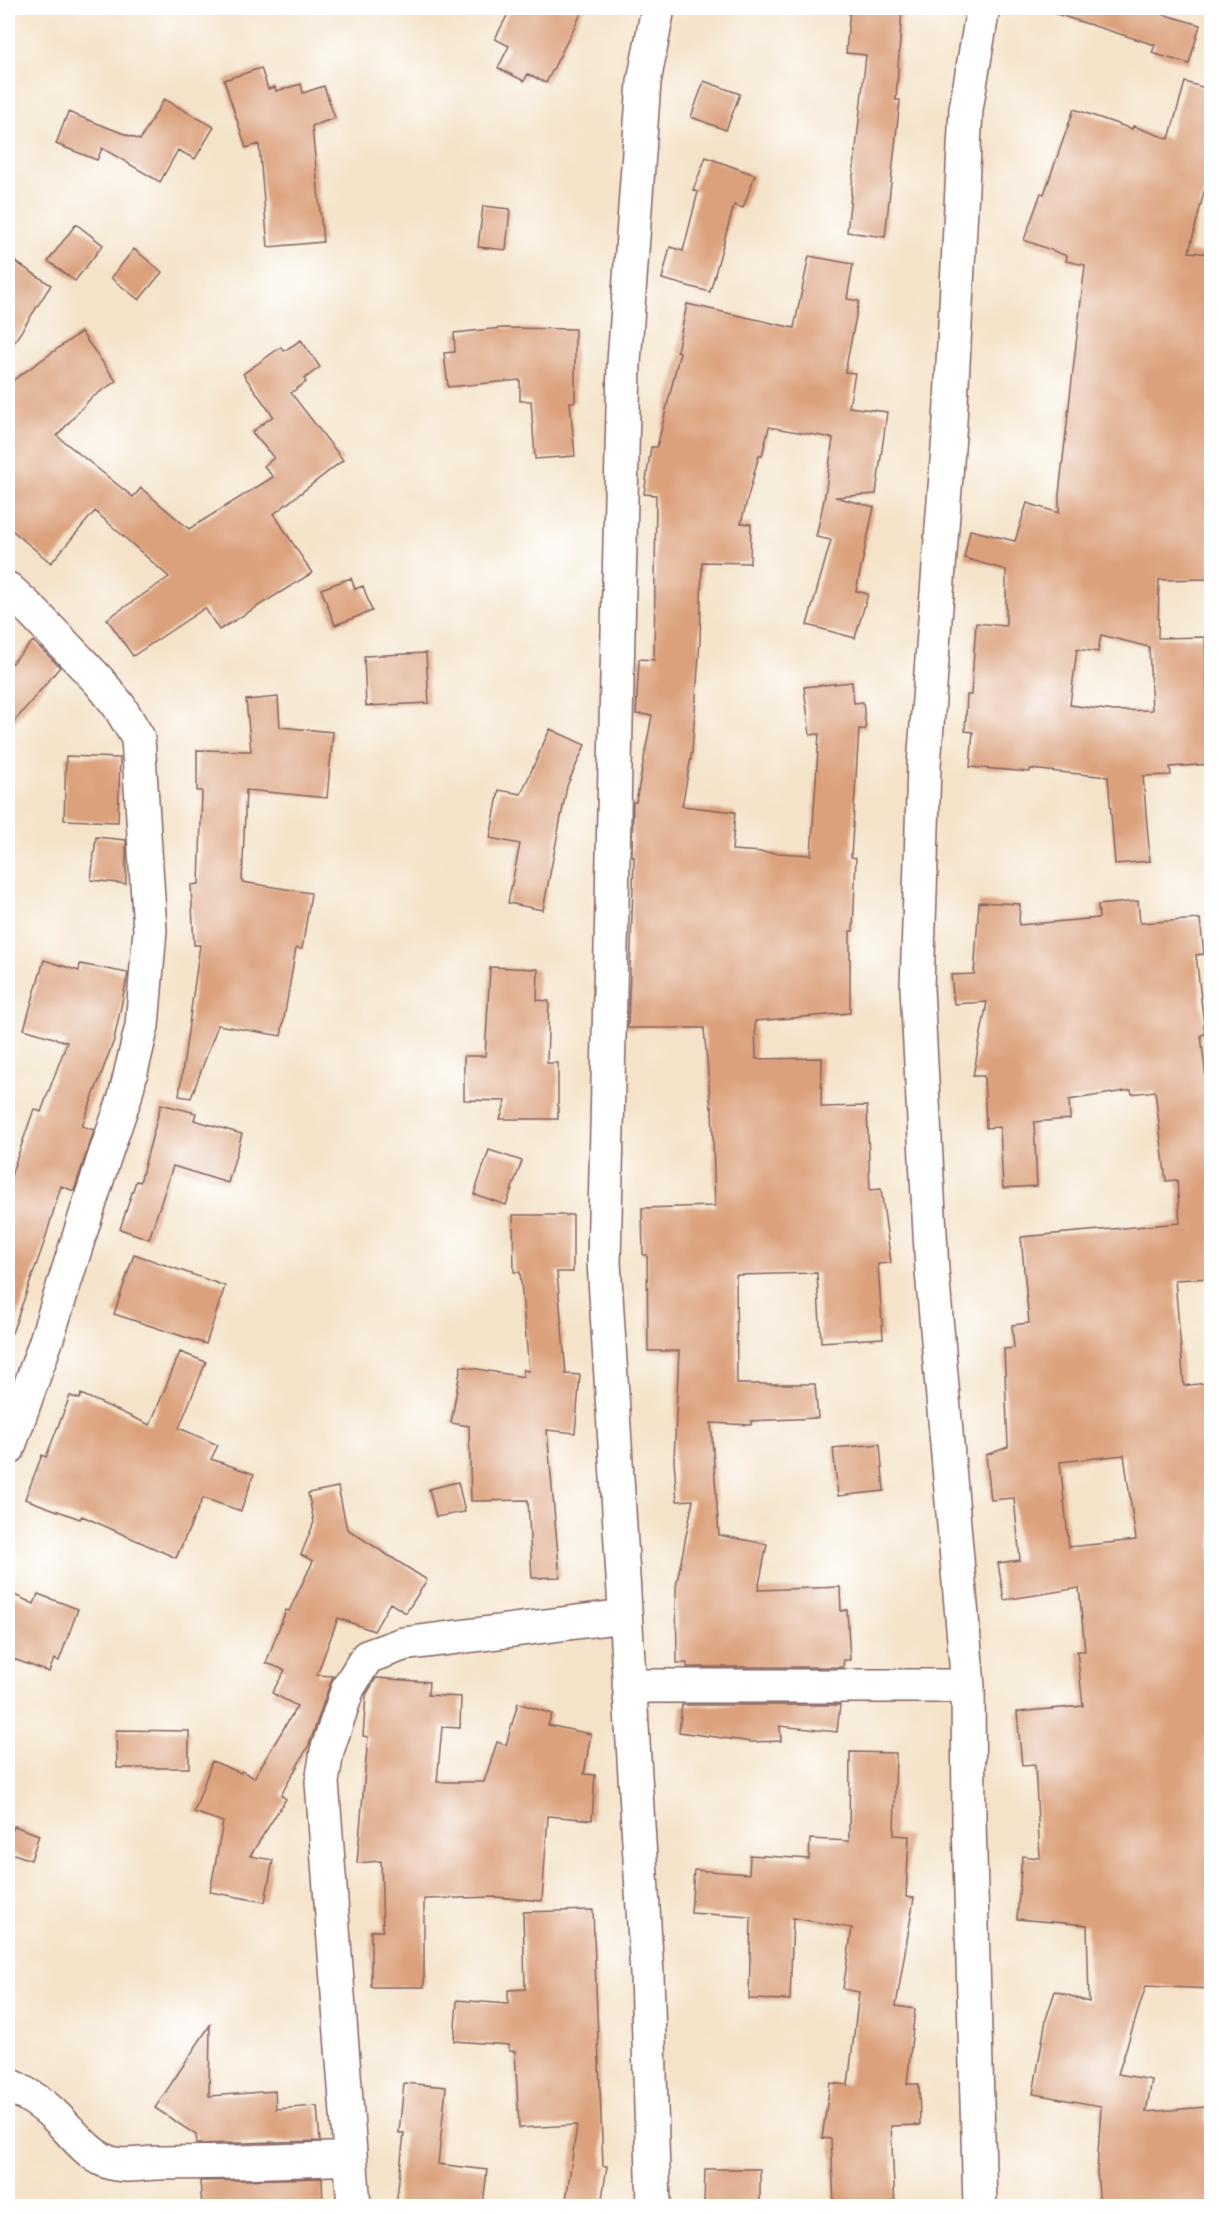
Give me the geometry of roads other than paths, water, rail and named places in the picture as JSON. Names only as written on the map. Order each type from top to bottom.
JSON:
[{"type":"street","points":[[654,2206],[647,1974],[604,1262],[624,363],[644,82],[658,8]]},
{"type":"street","points":[[980,2206],[969,1821],[968,1686],[932,1271],[917,988],[924,765],[950,422],[966,109],[983,8]]},
{"type":"street","points":[[8,589],[99,681],[119,706],[138,738],[150,930],[142,1026],[125,1097],[45,1344],[8,1449]]},
{"type":"street","points":[[354,2206],[322,1782],[327,1751],[348,1688],[367,1658],[403,1644],[624,1616]]},
{"type":"street","points":[[629,1686],[968,1686]]},
{"type":"street","points":[[21,2091],[53,2113],[90,2151],[108,2162],[123,2165],[350,2158]]}]
